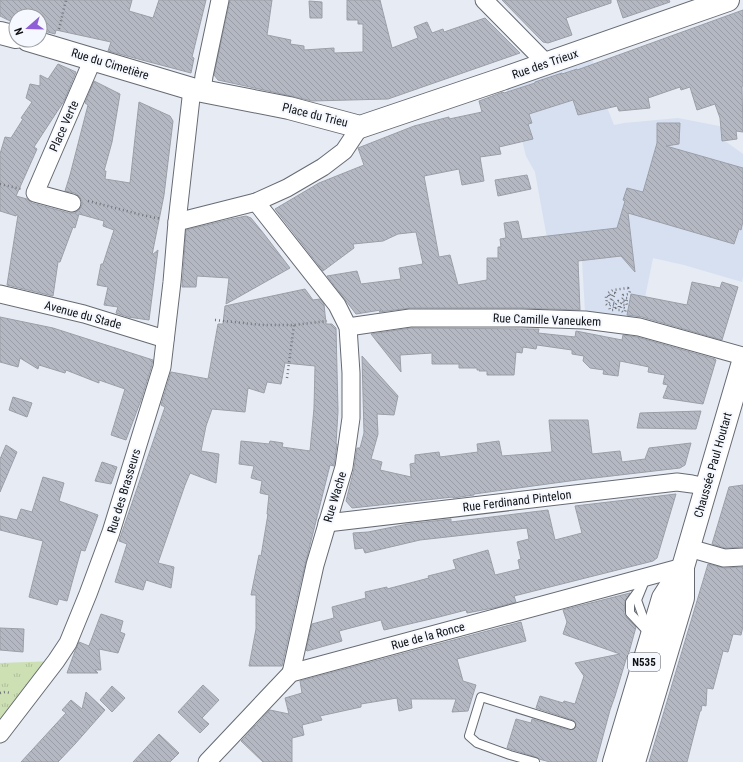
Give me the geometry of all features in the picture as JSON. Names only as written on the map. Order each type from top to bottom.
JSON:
[{"type":"street","points":[[177,222],[197,90],[204,76],[220,0]]},
{"type":"street","points":[[484,0],[546,63]]},
{"type":"street","name":"Rue des Trieux","points":[[360,127],[728,0]]},
{"type":"street","name":"Rue du Cimetière","points":[[48,45],[197,90]]},
{"type":"street","name":"Place Verte","points":[[35,193],[93,59]]},
{"type":"street","name":"Place du Trieu","points":[[177,222],[256,202],[287,188],[323,167],[344,151],[360,127],[289,108],[197,90]]},
{"type":"street","points":[[35,193],[72,203]]},
{"type":"street","name":"Rue Wache","points":[[256,202],[337,305],[346,323],[351,373],[351,418],[344,467],[315,565],[291,673]]},
{"type":"street","name":"Rue des Brasseurs","points":[[0,734],[68,643],[111,532],[162,367],[172,282],[177,222]]},
{"type":"street","name":"Avenue du Stade","points":[[0,294],[84,314],[165,339]]},
{"type":"street","name":"Rue Camille Vaneukem","points":[[346,323],[410,318],[522,318],[585,320],[639,327],[743,356]]},
{"type":"street","name":"Chaussée Paul Houtart","points":[[634,762],[683,598],[686,558],[743,362]]},
{"type":"street","name":"Rue Ferdinand Pintelon","points":[[327,522],[677,482],[707,487]]},
{"type":"street","points":[[686,558],[743,557]]},
{"type":"street","name":"Chaussée Paul Houtart","points":[[614,762],[653,642],[663,598],[686,558]]},
{"type":"street","name":"Rue de la Ronce","points":[[291,673],[645,581],[686,558]]},
{"type":"street","points":[[207,762],[291,673]]},
{"type":"lane","points":[[645,581],[630,602],[630,613],[653,642],[674,629]]},
{"type":"lane","points":[[534,762],[477,743],[468,736],[481,697],[571,724]]},
{"type":"path","points":[[55,47],[66,0]]},
{"type":"path","points":[[0,184],[35,193]]},
{"type":"path","points":[[72,203],[83,199],[138,214],[177,222]]},
{"type":"path","points":[[628,288],[630,291],[629,294],[623,295],[622,299],[624,303],[625,298],[628,298],[626,302],[627,305],[621,307],[626,309],[625,312],[617,310],[616,308],[619,307],[621,302],[618,301],[617,304],[614,307],[614,310],[610,310],[609,306],[612,304],[614,305],[615,303],[612,302],[615,293],[613,293],[610,302],[607,305],[606,296],[610,296],[608,293],[617,289],[628,288]]},
{"type":"path","points":[[215,320],[262,325],[346,323]]},
{"type":"path","points":[[287,378],[294,325]]},
{"type":"shaded area","points":[[593,47],[593,64],[601,92],[614,125],[678,118],[724,127],[725,141],[743,154],[742,282],[684,265],[653,258],[639,327],[585,320],[582,260],[547,238],[535,172],[526,156],[508,92],[502,79]]},
{"type":"green space","points":[[56,661],[0,734],[0,663]]},
{"type":"building","points":[[0,0],[132,0],[129,11],[153,18],[159,0],[206,0],[192,57],[194,58],[191,73],[108,51],[111,42],[56,30],[55,34],[48,32],[48,8],[8,8],[8,20],[0,16]]},
{"type":"building","points":[[230,0],[272,0],[267,35],[291,40],[290,44],[304,46],[304,50],[334,48],[334,53],[363,52],[363,24],[358,24],[358,20],[347,20],[347,0],[380,0],[392,48],[418,38],[414,27],[427,22],[432,33],[443,29],[444,32],[485,18],[520,53],[388,99],[312,101],[218,80],[214,75]]},
{"type":"building","points":[[502,0],[611,0],[611,3],[566,18],[572,35],[548,43],[543,42]]},
{"type":"building","points":[[617,0],[669,0],[670,2],[623,18]]},
{"type":"building","points":[[309,1],[322,2],[322,18],[310,18]]},
{"type":"building","points":[[743,10],[743,132],[736,131],[737,139],[722,141],[720,118],[715,104],[697,110],[690,87],[681,90],[680,87],[648,98],[650,108],[619,111],[617,106],[578,115],[573,100],[529,114],[532,123],[528,124],[533,139],[499,147],[501,154],[480,157],[484,181],[462,185],[459,169],[424,176],[439,257],[450,255],[458,285],[487,280],[487,258],[498,258],[498,247],[501,247],[500,239],[506,238],[504,223],[518,221],[522,239],[617,228],[625,201],[623,200],[627,188],[643,192],[657,143],[657,123],[680,123],[679,144],[666,146],[743,168],[743,221],[741,230],[739,229],[734,244],[628,213],[635,272],[621,256],[578,261],[580,310],[522,308],[410,308],[379,312],[381,310],[356,314],[327,276],[357,271],[361,284],[401,279],[399,268],[423,264],[416,232],[398,234],[383,241],[353,244],[354,248],[323,271],[275,209],[319,183],[364,165],[358,148],[414,126],[449,117],[449,119],[482,112],[479,101],[562,73],[577,70]]},
{"type":"building","points":[[58,64],[76,72],[64,101],[34,147],[37,149],[16,196],[27,199],[32,203],[69,213],[75,213],[79,210],[82,205],[82,201],[79,196],[75,193],[65,191],[88,105],[85,103],[94,81],[120,94],[112,142],[104,171],[106,171],[105,179],[130,183],[139,102],[170,116],[173,121],[164,195],[152,255],[158,250],[149,320],[128,317],[116,313],[118,307],[104,305],[108,287],[97,285],[101,264],[103,264],[114,230],[103,226],[104,221],[79,214],[75,228],[73,227],[60,262],[58,262],[53,296],[7,285],[18,215],[16,216],[0,211],[0,154],[5,137],[11,138],[23,119],[21,118],[32,102],[26,98],[30,84],[40,86],[40,75],[48,79]]},
{"type":"building","points":[[527,175],[531,189],[498,196],[495,180]]},
{"type":"building","points":[[246,216],[251,218],[290,268],[226,304],[229,278],[197,276],[196,287],[182,287],[186,230]]},
{"type":"building","points":[[692,282],[720,288],[722,282],[738,287],[722,340],[642,317],[627,315],[631,294],[687,305]]},
{"type":"building","points":[[305,289],[313,300],[320,299],[324,304],[326,324],[332,324],[336,328],[338,411],[337,444],[334,466],[330,465],[300,585],[282,666],[249,666],[256,629],[256,595],[251,595],[259,555],[261,556],[268,514],[269,495],[260,493],[262,481],[251,478],[254,466],[239,464],[241,441],[269,444],[270,441],[283,443],[282,447],[310,451],[314,408],[315,366],[285,363],[281,384],[267,382],[264,393],[248,388],[245,412],[212,409],[206,426],[201,451],[219,454],[216,483],[190,473],[158,563],[174,567],[171,588],[146,580],[143,590],[115,582],[127,544],[119,541],[165,407],[161,405],[171,372],[208,379],[218,324],[223,324],[225,306]]},
{"type":"building","points":[[0,317],[53,328],[153,360],[141,400],[126,440],[111,435],[125,389],[99,380],[99,383],[66,370],[65,373],[39,365],[38,369],[20,358],[18,367],[0,362]]},
{"type":"building","points":[[411,328],[539,329],[538,333],[575,337],[576,331],[622,340],[623,335],[637,337],[716,360],[703,404],[663,398],[668,385],[663,384],[665,375],[648,372],[649,367],[620,361],[618,376],[603,374],[604,370],[590,368],[583,361],[584,356],[572,354],[572,350],[537,345],[536,349],[523,347],[522,353],[516,352],[514,375],[487,375],[487,371],[479,371],[480,370],[477,370],[477,368],[459,368],[459,364],[432,364],[432,353],[400,355],[401,372],[371,334]]},
{"type":"building","points":[[362,356],[398,396],[394,415],[377,414],[378,434],[371,459],[382,462],[380,470],[411,477],[410,464],[415,463],[415,455],[439,452],[440,457],[478,452],[477,444],[499,441],[502,456],[552,452],[549,420],[588,420],[592,454],[620,451],[622,462],[645,459],[649,448],[691,443],[685,465],[680,468],[577,480],[453,498],[352,508],[346,501],[354,469],[357,448],[360,448],[364,433]]},
{"type":"building","points":[[13,397],[32,403],[27,417],[9,410]]},
{"type":"building","points":[[701,411],[696,429],[637,428],[640,413]]},
{"type":"building","points":[[6,445],[17,452],[0,492],[0,459]]},
{"type":"building","points":[[102,462],[117,467],[111,484],[95,481]]},
{"type":"building","points":[[43,477],[64,483],[59,501],[98,515],[85,551],[81,550],[67,601],[59,599],[57,605],[29,597],[43,541],[0,530],[0,516],[17,520],[21,509],[32,512]]},
{"type":"building","points":[[743,485],[743,547],[725,548],[712,544],[729,487]]},
{"type":"building","points":[[676,494],[657,558],[653,561],[514,596],[516,602],[498,607],[467,613],[466,610],[384,630],[381,620],[339,631],[342,641],[307,651],[306,650],[312,624],[334,618],[332,607],[366,598],[365,592],[387,587],[387,589],[456,569],[453,560],[488,550],[495,575],[520,569],[518,560],[521,559],[517,542],[529,539],[527,528],[420,540],[365,553],[363,548],[355,549],[353,533],[368,532],[408,524],[451,519],[451,522],[548,510],[555,540],[582,533],[575,506]]},
{"type":"building","points":[[708,564],[724,568],[743,567],[743,626],[741,635],[733,634],[728,652],[723,651],[713,689],[707,688],[706,706],[702,705],[687,762],[649,762]]},
{"type":"building","points":[[630,593],[625,602],[624,613],[636,627],[610,710],[596,762],[550,762],[507,748],[516,719],[531,723],[532,719],[569,730],[574,729],[576,724],[573,720],[536,708],[540,696],[563,703],[564,701],[575,704],[584,676],[575,663],[620,654],[563,634],[567,622],[563,610]]},
{"type":"building","points":[[101,614],[123,621],[120,632],[125,634],[118,653],[99,649],[101,670],[95,670],[98,673],[67,673],[79,642],[89,646]]},
{"type":"building","points":[[521,622],[526,641],[457,659],[463,681],[476,685],[468,711],[452,712],[456,699],[411,699],[412,708],[399,711],[397,698],[361,704],[361,707],[320,716],[322,720],[302,725],[304,735],[292,738],[292,762],[263,762],[241,741],[270,710],[289,714],[285,698],[302,693],[300,681]]},
{"type":"building","points":[[0,628],[24,629],[23,652],[0,650]]},
{"type":"building","points":[[203,685],[219,700],[202,718],[209,724],[200,733],[178,712]]},
{"type":"building","points":[[112,686],[125,698],[112,712],[100,700]]},
{"type":"building","points":[[86,692],[105,710],[75,744],[58,762],[21,762],[66,713],[62,710],[71,700],[82,709]]},
{"type":"building","points":[[159,734],[179,753],[170,762],[133,762]]}]
